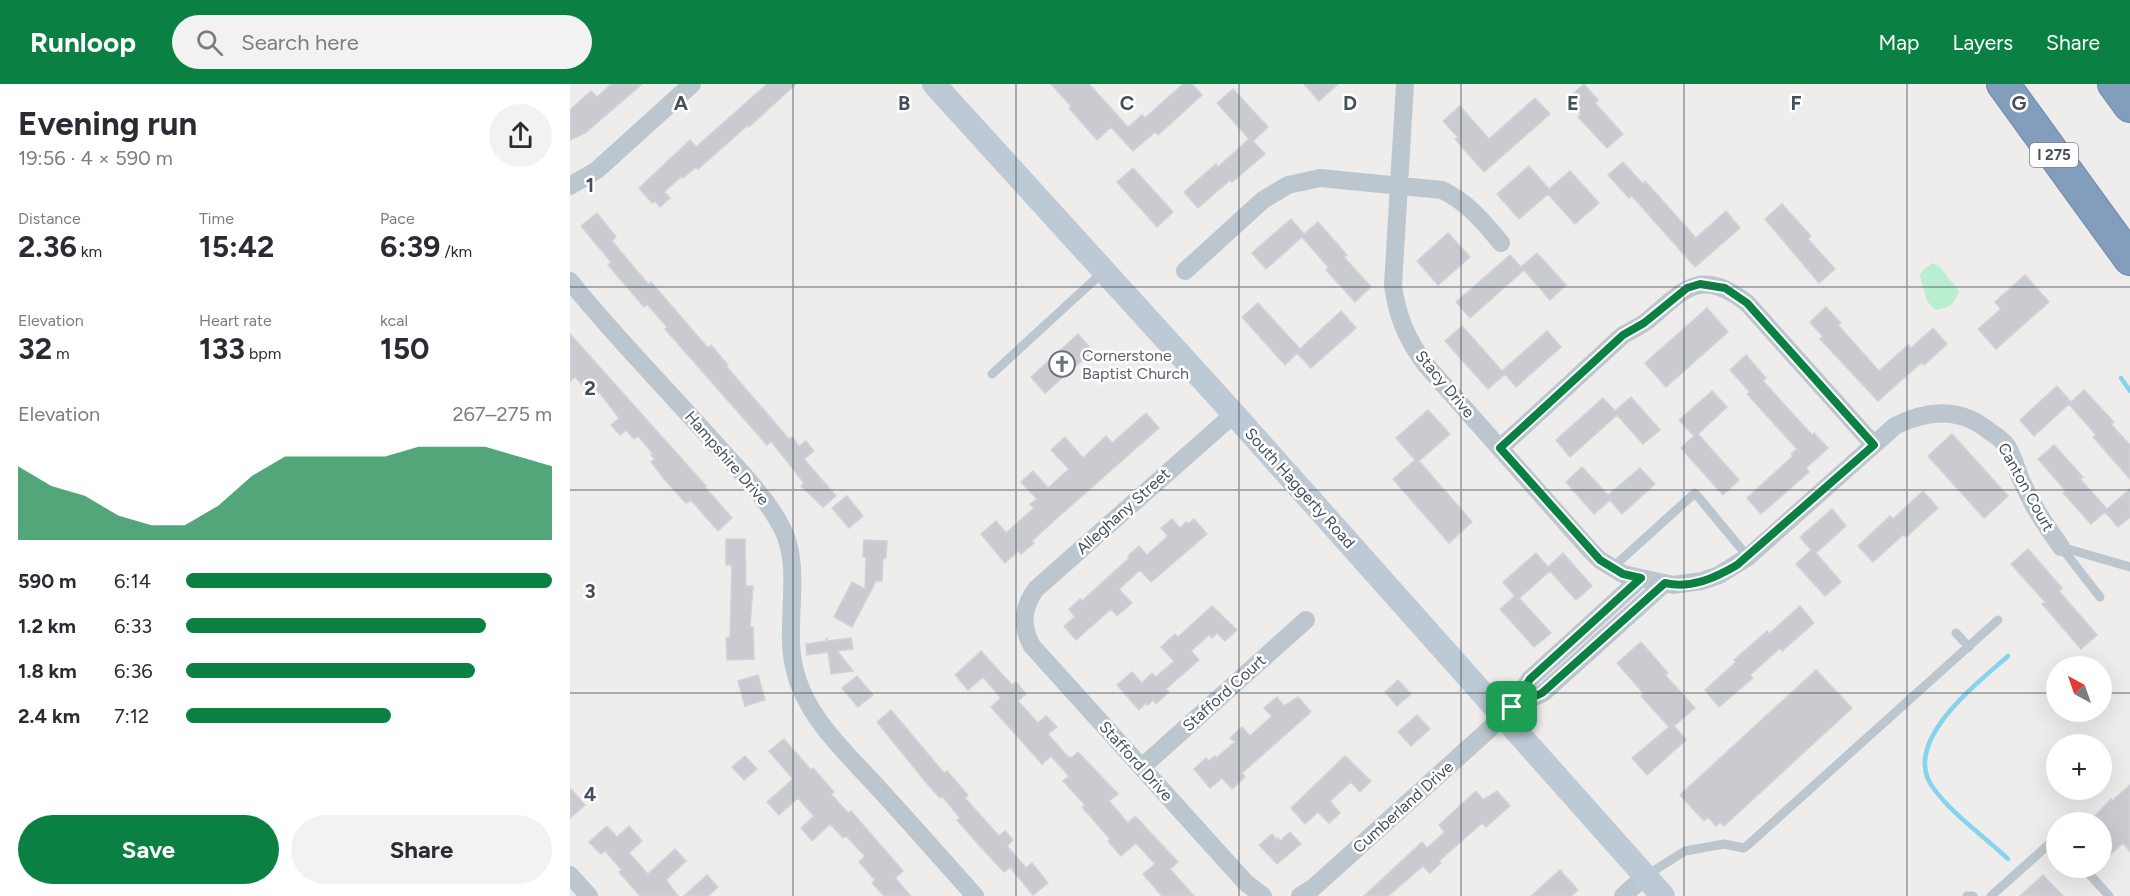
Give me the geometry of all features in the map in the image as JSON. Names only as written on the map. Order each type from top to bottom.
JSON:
[{"type":"highway","name":"I 275","points":[[2003,84],[2130,259]]},
{"type":"highway","points":[[2114,84],[2130,106]]},
{"type":"main road","name":"South Haggerty Road","points":[[934,84],[1508,711],[1663,896]]},
{"type":"street","points":[[570,186],[597,170],[692,84]]},
{"type":"street","name":"Stacy Drive","points":[[1405,84],[1394,285],[1398,314],[1403,328],[1424,362],[1500,448],[1542,506],[1611,568],[1623,574],[1641,578]]},
{"type":"street","points":[[1185,272],[1263,200],[1288,184],[1320,178],[1442,190],[1457,196],[1501,243]]},
{"type":"street","name":"Hampshire Drive","points":[[570,281],[746,478],[775,515],[784,531],[789,555],[792,581],[790,640],[793,666],[803,694],[824,727],[975,896]]},
{"type":"street","points":[[1500,448],[1623,335],[1644,323],[1687,288],[1700,284],[1725,288],[1747,303],[1874,445]]},
{"type":"street","name":"Canton Court","points":[[1641,578],[1684,585],[1719,575],[1748,557],[1895,426],[1930,413],[1946,412],[1964,416],[1981,424],[2006,445],[2038,512],[2061,547]]},
{"type":"street","name":"Alleghany Street","points":[[1024,618],[1028,603],[1036,590],[1234,414]]},
{"type":"street","points":[[1508,711],[1530,679],[1641,578]]},
{"type":"street","points":[[1508,711],[1542,693],[1665,583]]},
{"type":"street","name":"Stafford Drive","points":[[1024,618],[1032,646],[1246,883],[1263,896]]},
{"type":"street","name":"Stafford Court","points":[[1142,767],[1306,620]]},
{"type":"street","name":"Cumberland Drive","points":[[1300,896],[1313,888],[1508,711]]},
{"type":"street","points":[[570,875],[589,896]]},
{"type":"street","points":[[1623,896],[1645,876]]},
{"type":"lane","points":[[992,374],[1104,272]]},
{"type":"lane","points":[[1611,568],[1695,494],[1748,557]]},
{"type":"lane","points":[[2061,547],[2130,567]]},
{"type":"lane","name":"Canton Court","points":[[2061,547],[2100,597]]},
{"type":"lane","points":[[1645,876],[1684,851],[1724,844],[1744,848],[1998,620]]},
{"type":"lane","points":[[1956,633],[1969,647]]},
{"type":"lane","points":[[1557,655],[1569,669]]},
{"type":"lane","points":[[1991,896],[2046,847]]},
{"type":"lane","points":[[2093,878],[2109,896]]},
{"type":"lane","points":[[1967,896],[1973,896]]},
{"type":"green space","points":[[1932,263],[1939,266],[1959,291],[1951,305],[1935,310],[1927,301],[1920,276],[1922,271]]},
{"type":"building","points":[[611,84],[642,84],[585,133],[570,140],[570,110],[591,91],[597,97]]},
{"type":"building","points":[[767,84],[796,84],[698,169],[696,167],[683,178],[681,177],[664,192],[670,198],[660,207],[655,201],[652,203],[639,188],[690,140],[696,147]]},
{"type":"building","points":[[1051,84],[1089,84],[1128,127],[1142,115],[1145,118],[1183,84],[1192,84],[1202,95],[1158,135],[1155,132],[1133,151],[1111,127],[1097,140]]},
{"type":"building","points":[[1304,84],[1338,84],[1319,101]]},
{"type":"building","points":[[1584,84],[1598,100],[1595,103],[1623,134],[1607,148],[1578,117],[1581,115],[1567,99]]},
{"type":"building","points":[[1233,89],[1268,127],[1253,141],[1265,154],[1198,208],[1184,192],[1216,164],[1218,167],[1249,139],[1217,103]]},
{"type":"building","points":[[1535,98],[1550,114],[1484,172],[1455,139],[1458,137],[1443,121],[1460,106],[1489,139]]},
{"type":"building","points":[[1623,162],[1643,184],[1645,181],[1696,238],[1726,211],[1740,228],[1695,267],[1632,196],[1629,198],[1608,175]]},
{"type":"building","points":[[1529,166],[1549,189],[1570,171],[1599,203],[1575,224],[1548,194],[1519,219],[1497,194]]},
{"type":"building","points":[[1133,168],[1173,212],[1157,227],[1117,182]]},
{"type":"building","points":[[1782,204],[1811,236],[1808,239],[1835,269],[1819,283],[1765,219]]},
{"type":"building","points":[[597,213],[616,237],[612,241],[648,284],[651,282],[708,348],[711,345],[728,365],[726,366],[789,439],[792,437],[799,446],[806,441],[814,451],[804,459],[836,496],[823,507],[801,486],[804,483],[771,441],[767,445],[665,329],[667,327],[647,304],[644,307],[608,265],[611,262],[581,226]]},
{"type":"building","points":[[1291,219],[1304,234],[1318,222],[1347,255],[1344,257],[1371,287],[1355,302],[1326,270],[1329,268],[1302,237],[1266,269],[1252,253]]},
{"type":"building","points":[[1448,233],[1470,257],[1438,285],[1417,261]]},
{"type":"building","points":[[1537,253],[1566,285],[1550,300],[1524,270],[1470,318],[1456,302],[1510,255],[1521,267]]},
{"type":"building","points":[[2025,275],[2049,302],[1996,349],[1978,329],[2001,309],[1995,302]]},
{"type":"building","points":[[1258,303],[1300,349],[1341,311],[1356,328],[1311,368],[1297,353],[1285,365],[1242,317]]},
{"type":"building","points":[[1826,307],[1841,323],[1838,325],[1879,371],[1908,345],[1911,348],[1933,328],[1947,344],[1924,365],[1922,362],[1878,401],[1820,339],[1823,337],[1810,322]]},
{"type":"building","points":[[1707,308],[1728,332],[1666,387],[1645,363]]},
{"type":"building","points":[[1462,326],[1502,371],[1547,331],[1561,347],[1516,387],[1505,374],[1488,389],[1445,341]]},
{"type":"building","points":[[570,334],[732,518],[718,531],[691,500],[686,503],[665,480],[651,462],[655,459],[651,455],[653,454],[638,436],[634,439],[626,430],[620,435],[611,425],[619,418],[599,392],[593,397],[575,377],[570,381]]},
{"type":"building","name":"Cornerstone Baptist Church","points":[[1078,334],[1093,351],[1045,393],[1031,377]]},
{"type":"building","points":[[1746,355],[1766,378],[1763,381],[1812,435],[1814,433],[1828,448],[1806,468],[1809,472],[1761,514],[1747,498],[1793,456],[1791,454],[1797,449],[1747,394],[1750,392],[1730,370]]},
{"type":"building","points":[[2057,386],[2071,402],[2084,390],[2114,422],[2111,424],[2130,445],[2130,479],[2093,437],[2096,435],[2069,404],[2034,436],[2020,420]]},
{"type":"building","points":[[1712,391],[1727,407],[1698,434],[1739,480],[1723,495],[1681,448],[1694,436],[1679,420]]},
{"type":"building","points":[[1631,397],[1660,430],[1643,444],[1617,415],[1570,457],[1556,440],[1603,398],[1615,411]]},
{"type":"building","points":[[1428,410],[1450,434],[1419,461],[1472,522],[1449,543],[1393,479],[1415,460],[1396,438]]},
{"type":"building","points":[[1146,413],[1159,428],[1032,541],[1034,543],[1021,554],[1018,551],[1005,563],[981,534],[996,521],[1006,533],[1034,508],[1030,504],[1037,499],[1021,482],[1033,471],[1048,488],[1069,469],[1051,450],[1065,437],[1083,458],[1106,436],[1112,443]]},
{"type":"building","points":[[1952,434],[2008,496],[1984,518],[1928,456]]},
{"type":"building","points":[[2054,445],[2083,477],[2080,479],[2107,509],[2130,489],[2130,517],[2118,527],[2105,512],[2091,524],[2063,493],[2066,491],[2038,459]]},
{"type":"building","points":[[1582,467],[1608,495],[1640,468],[1655,484],[1622,514],[1610,500],[1594,514],[1566,482]]},
{"type":"building","points":[[1923,491],[1938,508],[1906,537],[1904,534],[1873,562],[1858,546],[1890,516],[1893,519]]},
{"type":"building","points":[[847,496],[863,516],[849,528],[832,508]]},
{"type":"building","points":[[1832,509],[1846,526],[1816,553],[1841,582],[1825,596],[1796,564],[1811,550],[1800,537]]},
{"type":"building","points":[[1172,519],[1180,528],[1186,522],[1188,524],[1194,519],[1207,534],[1151,582],[1140,570],[1119,589],[1132,603],[1117,616],[1111,609],[1076,640],[1064,626],[1075,617],[1069,609],[1080,599],[1082,601],[1139,546],[1147,555],[1168,536],[1161,528]]},
{"type":"building","points":[[726,539],[745,539],[746,586],[753,586],[750,627],[753,627],[754,659],[727,660],[726,638],[730,637],[732,565],[726,565]]},
{"type":"building","points":[[864,540],[887,541],[886,558],[883,559],[882,581],[876,581],[852,627],[834,617],[852,582],[865,589]]},
{"type":"building","points":[[2028,549],[2062,588],[2059,591],[2097,635],[2081,649],[2042,604],[2045,602],[2011,564]]},
{"type":"building","points":[[1536,553],[1548,567],[1563,553],[1592,586],[1576,600],[1550,571],[1519,598],[1551,633],[1534,647],[1500,609],[1515,596],[1503,582]]},
{"type":"building","points":[[1212,606],[1237,630],[1225,641],[1217,633],[1212,638],[1209,635],[1191,651],[1199,660],[1166,689],[1169,692],[1156,704],[1153,700],[1139,710],[1117,685],[1132,672],[1142,683],[1152,673],[1156,677],[1174,661],[1161,647],[1175,634],[1178,637]]},
{"type":"building","points":[[1800,606],[1814,623],[1782,651],[1780,648],[1750,675],[1753,678],[1719,707],[1705,690],[1736,662],[1734,660],[1767,631],[1769,634]]},
{"type":"building","points":[[826,638],[828,641],[851,638],[853,649],[837,651],[853,671],[831,674],[828,652],[807,655],[806,644],[827,641]]},
{"type":"building","points":[[1641,642],[1668,673],[1665,675],[1695,708],[1674,726],[1686,740],[1647,775],[1632,758],[1669,727],[1641,696],[1644,694],[1617,663]]},
{"type":"building","points":[[981,651],[1012,685],[1016,682],[1026,694],[1018,701],[1038,723],[1046,716],[1057,727],[1048,734],[1067,756],[1071,758],[1078,752],[1118,794],[1109,801],[1128,823],[1135,816],[1178,862],[1170,869],[1194,896],[1162,896],[1143,874],[1155,864],[1136,843],[1121,856],[1108,841],[1110,839],[1082,807],[1085,805],[1063,781],[1069,776],[1051,756],[1042,764],[991,707],[1001,698],[983,677],[968,690],[955,675]]},
{"type":"building","points":[[1816,670],[1852,708],[1724,826],[1720,822],[1716,826],[1708,817],[1704,821],[1680,795]]},
{"type":"building","points":[[758,675],[765,700],[745,706],[738,681]]},
{"type":"building","points":[[857,676],[873,695],[858,707],[842,688]]},
{"type":"building","points":[[1398,680],[1411,694],[1397,706],[1385,692]]},
{"type":"building","points":[[1277,697],[1284,706],[1298,697],[1311,712],[1242,773],[1245,777],[1232,789],[1222,778],[1210,788],[1194,769],[1206,758],[1209,761],[1215,756],[1216,758],[1235,742],[1230,738],[1242,727],[1250,736],[1272,716],[1264,708]]},
{"type":"building","points":[[891,710],[944,773],[947,771],[968,795],[965,798],[999,836],[1005,831],[1013,840],[1007,846],[1026,868],[1032,863],[1048,883],[1033,895],[1010,867],[1004,872],[978,844],[957,820],[960,818],[942,796],[940,798],[929,786],[877,722]]},
{"type":"building","points":[[1417,715],[1430,729],[1411,746],[1398,732]]},
{"type":"building","points":[[784,739],[811,770],[813,768],[834,792],[831,794],[848,813],[851,811],[903,871],[895,878],[911,896],[884,896],[872,883],[875,880],[859,862],[865,856],[846,836],[843,838],[830,824],[812,841],[801,828],[814,816],[798,798],[779,815],[767,802],[793,779],[769,751]]},
{"type":"building","points":[[745,756],[757,769],[744,780],[732,767]]},
{"type":"building","points":[[1345,756],[1371,781],[1360,792],[1351,782],[1330,801],[1340,813],[1329,823],[1318,812],[1305,824],[1291,808]]},
{"type":"building","points":[[2130,785],[2130,851],[2123,843],[2112,853],[2112,812],[2099,812],[2110,800],[2112,801]]},
{"type":"building","points":[[570,788],[585,805],[570,818]]},
{"type":"building","points":[[1476,791],[1483,800],[1497,791],[1510,806],[1486,827],[1482,823],[1439,861],[1441,863],[1430,873],[1423,866],[1388,896],[1364,896],[1422,842],[1427,848],[1445,832],[1439,825]]},
{"type":"building","points":[[607,826],[617,837],[629,826],[642,841],[629,853],[648,874],[675,849],[686,861],[666,880],[678,896],[640,896],[619,872],[622,870],[605,851],[601,854],[589,842]]},
{"type":"building","points":[[1290,832],[1301,844],[1277,864],[1259,845],[1272,834],[1280,841]]},
{"type":"building","points":[[1560,870],[1578,890],[1571,896],[1531,896]]},
{"type":"building","points":[[707,875],[718,887],[708,896],[684,896]]},
{"type":"building","points":[[2043,875],[2063,896],[2020,896]]},
{"type":"waterway","points":[[2121,378],[2130,391]]},
{"type":"waterway","points":[[2008,656],[1946,715],[1926,753],[1926,771],[1934,789],[1970,826],[2008,859]]},
{"type":"place","name":"Cornerstone Baptist Church","points":[[1062,364]]},
{"type":"route","points":[[1700,284],[1725,288],[1747,303],[1874,445],[1758,549],[1737,565],[1702,581],[1684,585],[1665,583],[1542,693],[1512,707],[1530,679],[1641,578],[1623,574],[1600,560],[1500,448],[1623,335],[1644,323],[1687,288],[1700,284]]}]
